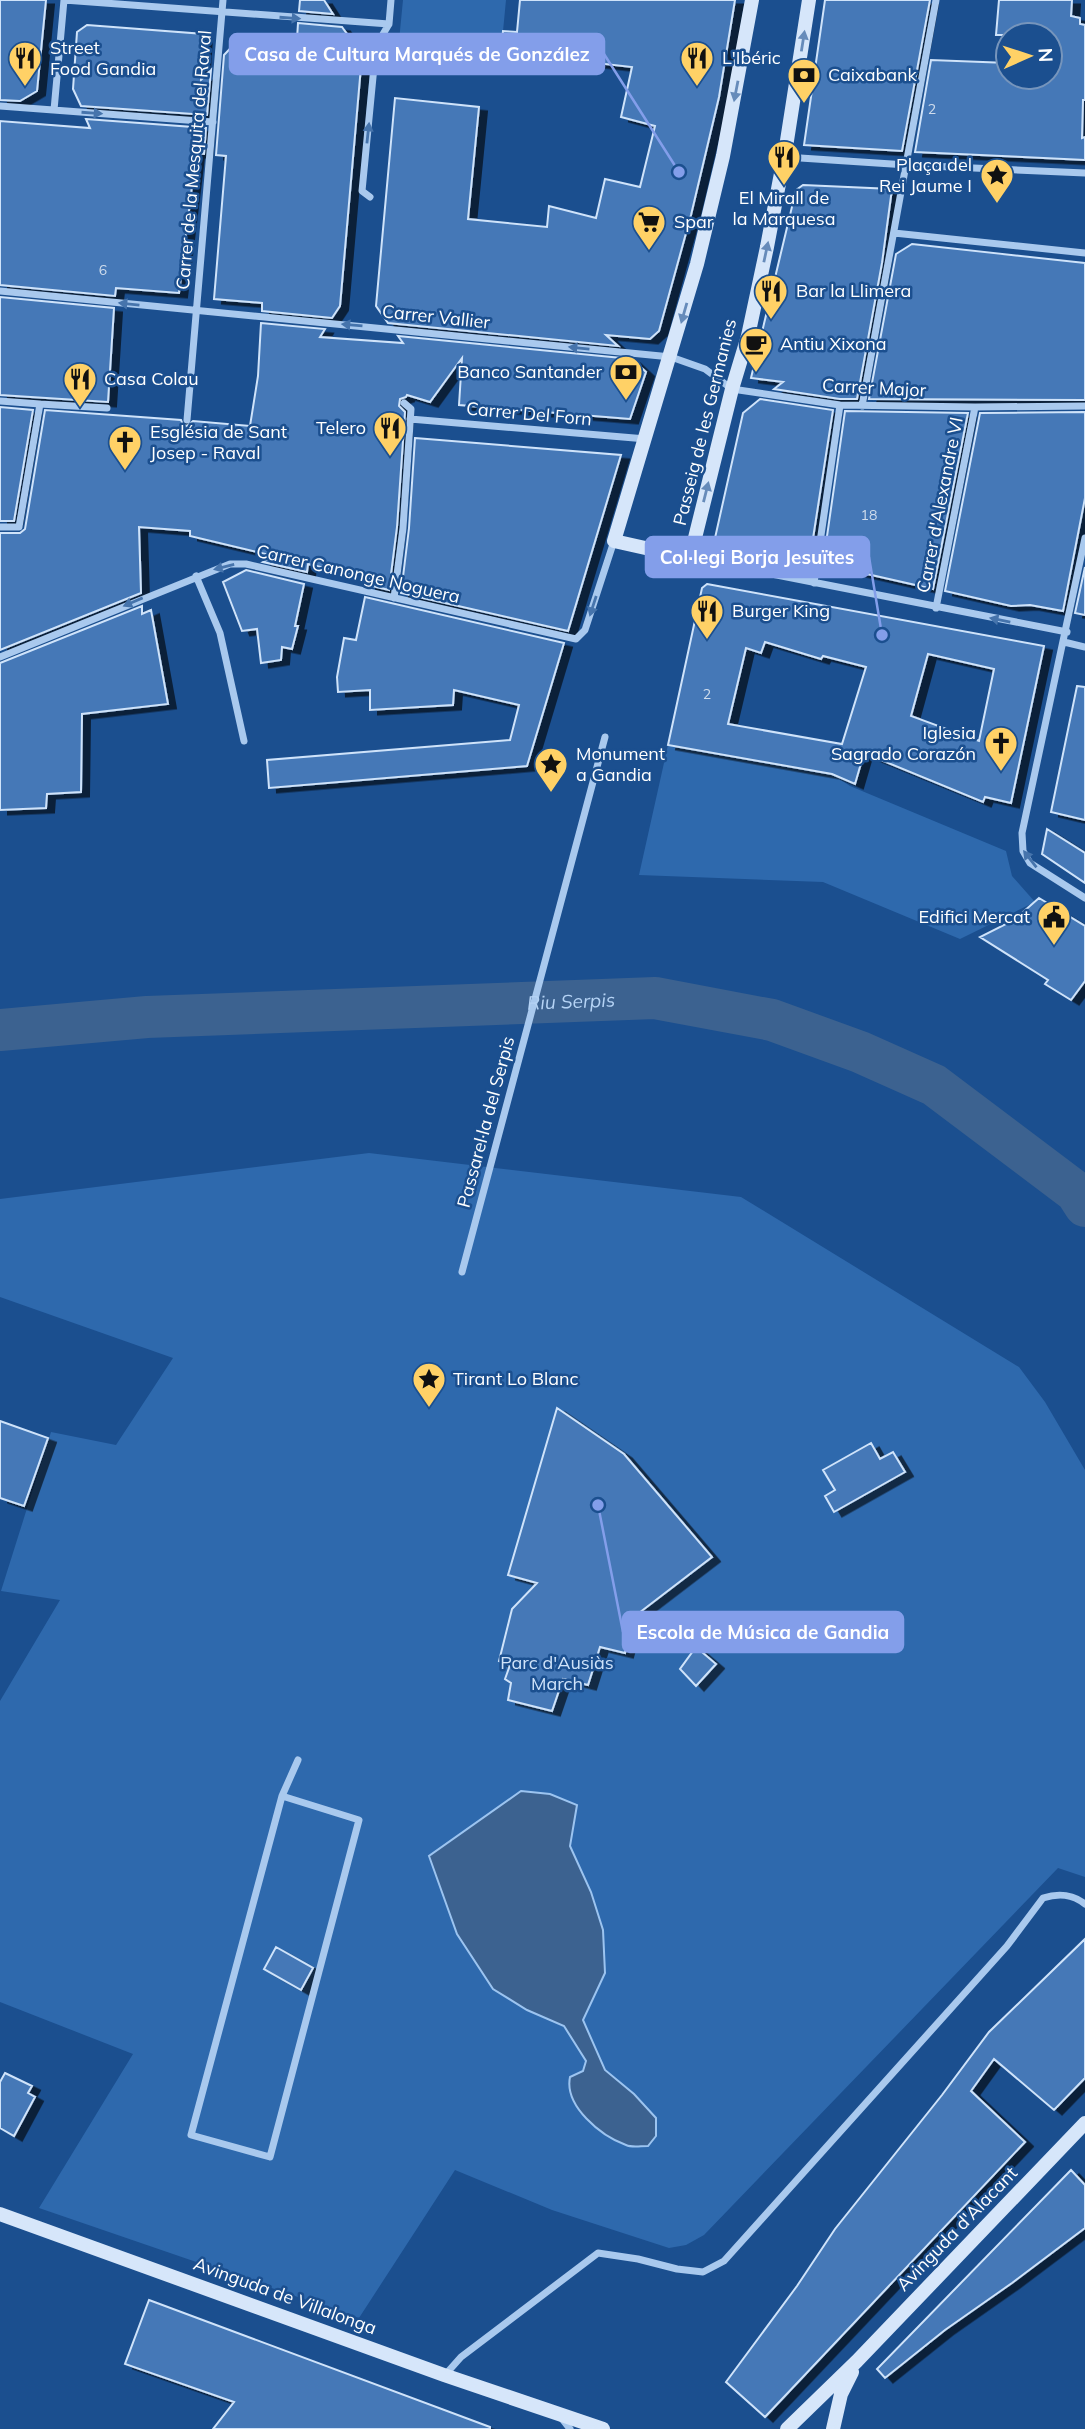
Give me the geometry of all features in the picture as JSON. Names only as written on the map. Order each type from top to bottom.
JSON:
[{"type":"street","points":[[54,110],[64,0],[389,24]]},
{"type":"street","name":"Carrer de la Mesquita del Raval","points":[[187,420],[223,0]]},
{"type":"street","points":[[370,197],[362,191],[376,46],[389,24],[391,0]]},
{"type":"street","points":[[752,0],[715,195],[671,357],[614,541],[936,608],[1067,632]]},
{"type":"street","name":"Passeig de les Germanies","points":[[690,558],[748,336],[785,157],[809,0]]},
{"type":"street","points":[[862,406],[908,166],[936,0]]},
{"type":"street","points":[[0,106],[213,122]]},
{"type":"street","points":[[785,157],[908,166],[1085,173]]},
{"type":"street","points":[[894,233],[1085,253]]},
{"type":"street","name":"Carrer Vallier","points":[[0,291],[671,357]]},
{"type":"street","name":"Carrer Major","points":[[671,357],[705,369],[732,389],[841,405],[1085,406]]},
{"type":"street","points":[[0,401],[107,408]]},
{"type":"street","points":[[394,597],[403,528],[411,409],[404,403]]},
{"type":"street","points":[[0,527],[19,527],[40,404]]},
{"type":"street","points":[[814,583],[841,405]]},
{"type":"street","name":"Carrer d'Alexandre VI","points":[[936,608],[975,407]]},
{"type":"street","name":"Carrer Del Forn","points":[[410,419],[646,439]]},
{"type":"street","points":[[1085,538],[1022,834],[1023,851],[1030,863],[1085,898]]},
{"type":"street","name":"Carrer Canonge Noguera","points":[[0,657],[230,564],[246,564],[576,639],[585,630],[614,541]]},
{"type":"street","points":[[196,576],[220,633],[244,741]]},
{"type":"street","points":[[1064,642],[1085,647]]},
{"type":"street","name":"Passarel·la del Serpis","points":[[462,1272],[605,737]]},
{"type":"street","points":[[282,1796],[359,1819],[270,2157],[191,2135],[282,1796],[298,1760]]},
{"type":"street","points":[[444,2375],[461,2357],[598,2253],[703,2272],[724,2261],[1007,1946],[1044,1898],[1063,1895],[1077,1898],[1085,1904]]},
{"type":"street","name":"Avinguda d'Alacant","points":[[787,2429],[857,2361],[1085,2123]]},
{"type":"street","name":"Avinguda de Villalonga","points":[[0,2214],[444,2375],[603,2429]]},
{"type":"street","name":"Avinguda d'Alacant","points":[[833,2429],[841,2394],[857,2361]]},
{"type":"street","points":[[558,2413],[570,2429]]},
{"type":"green space","points":[[403,0],[506,0],[501,52],[399,41]]},
{"type":"green space","points":[[668,745],[832,774],[850,786],[1006,851],[1012,876],[1035,902],[960,939],[823,882],[639,875]]},
{"type":"green space","name":"Parc d'Ausiàs March","points":[[369,1153],[741,1197],[1019,1367],[1045,1402],[1085,1470],[1085,1877],[1058,1868],[704,2235],[686,2245],[669,2248],[552,2210],[455,2170],[359,2318],[39,2208],[133,2054],[0,2002],[0,1701],[60,1600],[1,1591],[51,1432],[116,1445],[173,1358],[0,1297],[0,1199]]},
{"type":"shaded area","points":[[521,1791],[550,1794],[577,1805],[570,1846],[591,1892],[603,1930],[605,1973],[583,2020],[605,2070],[634,2094],[656,2118],[656,2136],[648,2146],[631,2146],[616,2141],[596,2127],[578,2109],[570,2088],[570,2077],[583,2071],[586,2061],[564,2026],[527,2010],[493,1989],[457,1934],[429,1856]]},
{"type":"building","points":[[0,0],[46,0],[37,91],[20,101],[0,100]]},
{"type":"building","points":[[300,0],[324,0],[333,14],[299,11]]},
{"type":"building","points":[[520,0],[735,0],[719,97],[691,215],[659,331],[650,339],[606,335],[618,346],[388,323],[376,306],[395,98],[479,107],[468,219],[547,227],[549,206],[596,218],[605,179],[640,187],[655,126],[621,117],[632,67],[501,52],[503,31],[517,32]]},
{"type":"building","points":[[825,0],[930,0],[902,151],[804,145]]},
{"type":"building","points":[[999,0],[1072,0],[1071,16],[1080,18],[1080,24],[1085,25],[1082,138],[1085,137],[1085,160],[915,152],[931,60],[994,62],[994,91],[1064,91],[1064,21],[997,21]]},
{"type":"building","points":[[298,23],[342,27],[362,55],[340,306],[332,318],[262,311],[262,303],[214,299],[226,156],[216,155],[224,55],[243,35],[297,39]]},
{"type":"building","points":[[87,25],[204,34],[201,80],[211,70],[207,115],[81,106],[73,89],[77,32]]},
{"type":"building","points":[[86,119],[206,128],[204,154],[196,153],[179,293],[116,288],[115,296],[0,285],[0,121],[90,128]]},
{"type":"building","points":[[803,185],[892,189],[882,263],[857,399],[774,389],[783,382],[751,378],[796,190]]},
{"type":"building","points":[[912,244],[1085,263],[1085,400],[869,399],[896,254]]},
{"type":"building","points":[[0,297],[114,308],[108,402],[0,395]]},
{"type":"building","points":[[261,323],[325,329],[320,337],[403,343],[398,336],[632,359],[646,372],[630,419],[459,405],[462,358],[430,402],[407,395],[400,399],[399,406],[405,412],[397,527],[389,590],[368,585],[370,579],[308,564],[307,572],[263,562],[274,556],[190,536],[190,531],[139,527],[141,593],[0,650],[0,533],[20,533],[25,529],[45,410],[181,420],[183,425],[187,426],[193,421],[250,426],[258,376]]},
{"type":"building","points":[[760,399],[833,410],[809,564],[720,547],[715,538],[743,413]]},
{"type":"building","points":[[0,407],[33,410],[14,521],[0,521]]},
{"type":"building","points":[[845,411],[968,413],[933,589],[823,564]]},
{"type":"building","points":[[1085,412],[1085,498],[1063,611],[1030,605],[1011,606],[945,591],[980,413]]},
{"type":"building","points":[[415,438],[621,455],[568,631],[401,593],[409,528]]},
{"type":"building","points":[[1085,567],[1085,615],[1075,613]]},
{"type":"building","points":[[246,570],[304,584],[292,649],[282,647],[281,660],[261,663],[257,629],[242,631],[223,582]]},
{"type":"building","points":[[707,584],[1044,646],[1011,803],[985,797],[983,802],[864,753],[855,784],[832,774],[668,745],[702,588]],"holes":[[[765,642],[821,659],[823,656],[866,667],[842,744],[728,724],[746,648],[761,653]],[[928,654],[994,669],[979,741],[911,716]]]},
{"type":"building","points":[[365,597],[564,643],[527,766],[269,788],[267,760],[510,740],[519,705],[454,690],[453,705],[370,710],[370,690],[338,692],[337,677],[344,638],[356,640]]},
{"type":"building","points":[[142,606],[142,614],[151,610],[168,704],[82,714],[81,792],[47,794],[46,808],[0,810],[0,663]]},
{"type":"building","points":[[1077,686],[1085,687],[1085,820],[1051,812]]},
{"type":"building","points":[[1047,829],[1085,853],[1085,883],[1042,854]]},
{"type":"building","points":[[1039,898],[1085,926],[1085,981],[1071,1000],[1045,984],[1048,980],[980,937],[1014,920]]},
{"type":"building","points":[[557,1408],[624,1454],[712,1557],[635,1616],[625,1653],[600,1647],[588,1685],[563,1679],[552,1711],[508,1700],[511,1683],[505,1679],[510,1665],[499,1661],[512,1609],[537,1583],[508,1575]]},
{"type":"building","points":[[0,1421],[48,1438],[24,1506],[0,1498]]},
{"type":"building","points":[[871,1443],[880,1459],[893,1452],[905,1472],[834,1512],[825,1496],[835,1490],[823,1470]]},
{"type":"building","points":[[696,1647],[716,1664],[696,1686],[680,1669]]},
{"type":"building","points":[[1085,1939],[1085,2078],[1054,2110],[994,2059],[971,2091],[1025,2142],[765,2417],[726,2382],[797,2286],[835,2229],[989,2032]]},
{"type":"building","points":[[276,1947],[313,1968],[301,1990],[264,1969]]},
{"type":"building","points":[[5,2073],[32,2086],[28,2093],[35,2097],[14,2136],[0,2128],[0,2082]]},
{"type":"building","points":[[1071,2170],[1085,2185],[1085,2228],[945,2330],[885,2378],[877,2369]]},
{"type":"building","points":[[149,2300],[490,2429],[213,2429],[234,2402],[125,2364]]},
{"type":"waterway","name":"Riu Serpis","points":[[0,1030],[147,1017],[655,998],[772,1020],[860,1052],[934,1085],[1076,1192],[1085,1206]]},
{"type":"place","name":"Street Food Gandia","points":[[25,88]]},
{"type":"place","name":"L'Ibéric","points":[[697,88]]},
{"type":"place","name":"Caixabank","points":[[804,105]]},
{"type":"place","name":"Casa de Cultura Marqués de González","points":[[679,172]]},
{"type":"place","name":"El Mirall de la Marquesa","points":[[784,187]]},
{"type":"place","name":"Plaça del Rei Jaume I","points":[[997,205]]},
{"type":"place","name":"Spar","points":[[649,252]]},
{"type":"place","name":"Bar la Llimera","points":[[771,321]]},
{"type":"place","name":"Antiu Xixona","points":[[756,374]]},
{"type":"place","name":"Banco Santander","points":[[626,402]]},
{"type":"place","name":"Casa Colau","points":[[80,409]]},
{"type":"place","name":"Telero","points":[[390,458]]},
{"type":"place","name":"Església de Sant Josep - Raval","points":[[125,472]]},
{"type":"place","name":"Col·legi Borja Jesuïtes","points":[[882,635]]},
{"type":"place","name":"Burger King","points":[[707,641]]},
{"type":"place","name":"Iglesia Sagrado Corazón","points":[[1001,773]]},
{"type":"place","name":"Monument a Gandia","points":[[551,794]]},
{"type":"place","name":"Edifici Mercat","points":[[1054,947]]},
{"type":"place","name":"Tirant Lo Blanc","points":[[429,1409]]},
{"type":"place","name":"Escola de Música de Gandia","points":[[598,1505]]}]
